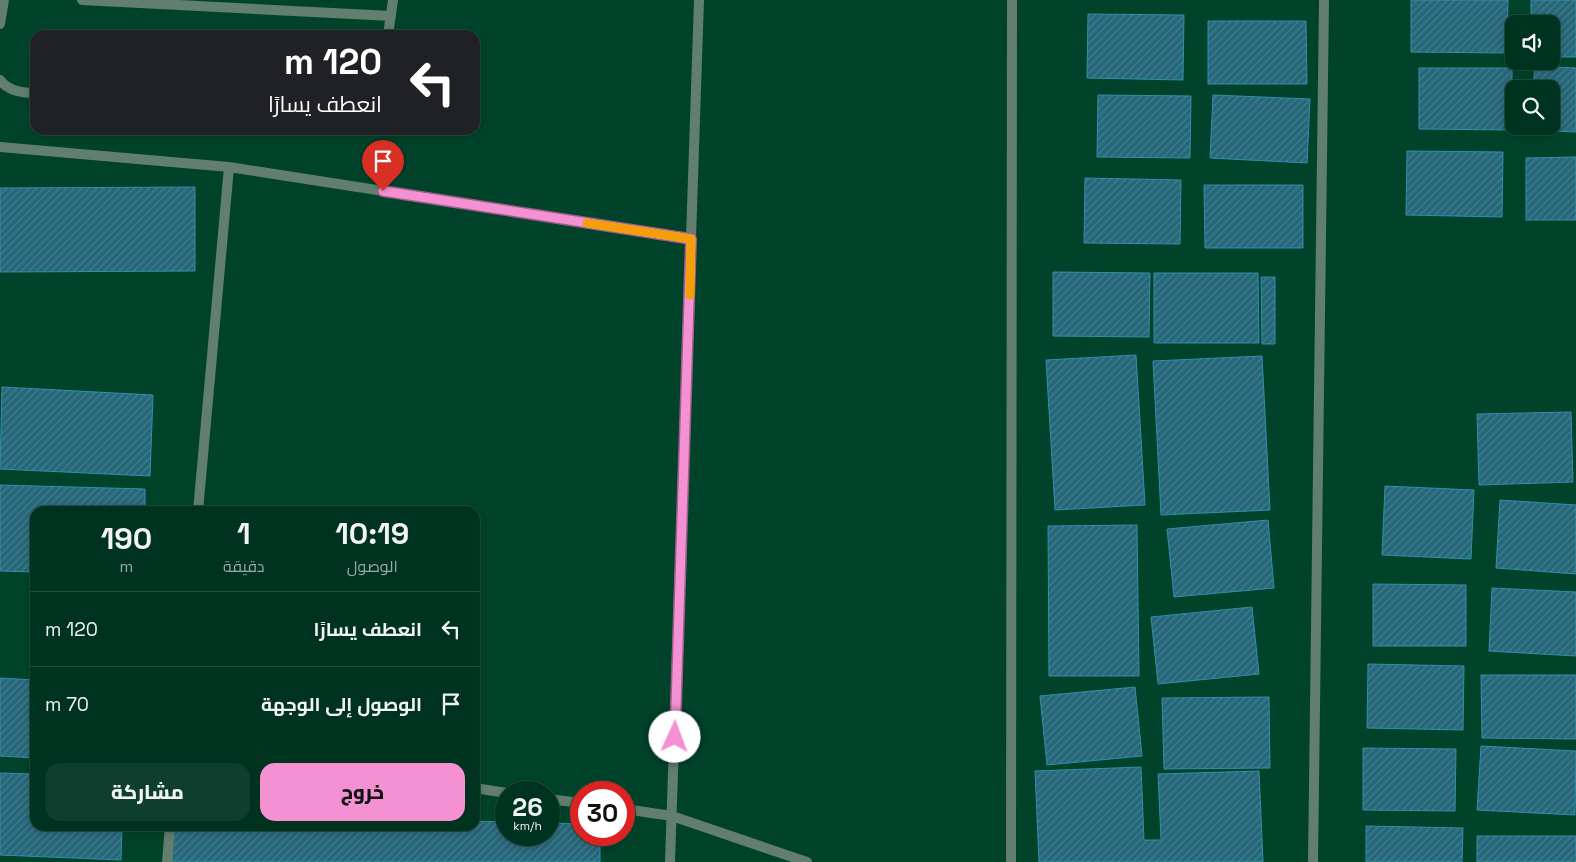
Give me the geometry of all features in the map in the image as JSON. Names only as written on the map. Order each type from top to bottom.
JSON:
[{"type":"street","points":[[0,24],[4,0]]},
{"type":"street","points":[[82,0],[391,16]]},
{"type":"street","points":[[389,30],[393,0]]},
{"type":"street","points":[[670,862],[699,0]]},
{"type":"street","points":[[1011,862],[1012,0]]},
{"type":"street","points":[[1313,862],[1324,0]]},
{"type":"street","points":[[0,80],[18,92],[30,93]]},
{"type":"street","points":[[0,147],[229,167],[691,239]]},
{"type":"street","points":[[198,506],[229,167]]},
{"type":"street","points":[[480,789],[495,791]]},
{"type":"street","points":[[635,811],[672,816],[807,862]]},
{"type":"street","points":[[167,862],[170,831]]},
{"type":"building","points":[[1411,0],[1508,0],[1508,15],[1505,15],[1505,53],[1411,52]]},
{"type":"building","points":[[1531,0],[1576,0],[1576,57],[1560,57],[1560,15],[1531,15]]},
{"type":"building","points":[[1088,14],[1184,15],[1183,80],[1087,78]]},
{"type":"building","points":[[1208,21],[1306,21],[1307,84],[1208,84]]},
{"type":"building","points":[[1560,67],[1576,68],[1576,132],[1560,131],[1560,80],[1534,80],[1535,70],[1560,70]]},
{"type":"building","points":[[1419,68],[1505,68],[1505,70],[1512,70],[1512,80],[1505,80],[1505,130],[1419,129]]},
{"type":"building","points":[[1098,95],[1191,96],[1190,158],[1097,157]]},
{"type":"building","points":[[1213,95],[1310,99],[1307,163],[1210,158]]},
{"type":"building","points":[[1407,151],[1503,152],[1502,217],[1406,215]]},
{"type":"building","points":[[1576,157],[1576,220],[1526,220],[1526,158]]},
{"type":"building","points":[[1085,178],[1181,180],[1180,244],[1084,243]]},
{"type":"building","points":[[1204,185],[1303,185],[1303,248],[1205,248]]},
{"type":"building","points":[[195,187],[195,271],[0,272],[0,188]]},
{"type":"building","points":[[1053,272],[1150,273],[1149,337],[1053,336]]},
{"type":"building","points":[[1154,273],[1258,273],[1259,343],[1154,343]]},
{"type":"building","points":[[1261,277],[1275,277],[1275,344],[1262,344]]},
{"type":"building","points":[[1136,355],[1145,505],[1055,510],[1046,360]]},
{"type":"building","points":[[1262,356],[1270,510],[1161,515],[1153,361]]},
{"type":"building","points":[[2,387],[153,395],[150,476],[0,469]]},
{"type":"building","points":[[1571,412],[1573,482],[1479,485],[1477,414]]},
{"type":"building","points":[[0,485],[145,489],[145,506],[30,506],[30,572],[0,571]]},
{"type":"building","points":[[1385,486],[1474,490],[1471,559],[1382,555]]},
{"type":"building","points":[[1500,500],[1576,505],[1576,574],[1496,568]]},
{"type":"building","points":[[1268,520],[1274,588],[1174,597],[1167,529]]},
{"type":"building","points":[[1137,525],[1139,676],[1049,676],[1048,526]]},
{"type":"building","points":[[1373,584],[1466,585],[1466,646],[1373,646]]},
{"type":"building","points":[[1492,588],[1576,592],[1576,656],[1489,651]]},
{"type":"building","points":[[1252,607],[1259,674],[1158,684],[1151,617]]},
{"type":"building","points":[[1368,664],[1464,666],[1463,730],[1367,728]]},
{"type":"building","points":[[1481,675],[1576,675],[1576,739],[1482,738]]},
{"type":"building","points":[[0,678],[30,680],[30,758],[0,756]]},
{"type":"building","points":[[1135,687],[1142,756],[1047,765],[1040,696]]},
{"type":"building","points":[[1269,697],[1270,768],[1164,769],[1162,698]]},
{"type":"building","points":[[1481,746],[1576,751],[1575,815],[1477,810]]},
{"type":"building","points":[[1363,748],[1456,749],[1455,811],[1363,810]]},
{"type":"building","points":[[1141,767],[1144,840],[1161,840],[1158,774],[1259,771],[1263,862],[1039,862],[1035,771]]},
{"type":"building","points":[[0,773],[30,774],[30,831],[122,831],[121,860],[0,855]]},
{"type":"building","points":[[480,821],[495,822],[495,846],[560,846],[560,823],[570,824],[570,846],[600,846],[600,862],[172,862],[173,831],[480,831]]},
{"type":"building","points":[[1366,826],[1463,828],[1462,862],[1366,862]]},
{"type":"building","points":[[1477,836],[1576,836],[1576,862],[1477,862]]},
{"type":"slow traffic","points":[[587,223],[691,239],[690,295]]},
{"type":"route","points":[[383,191],[691,239],[675,737]]}]
